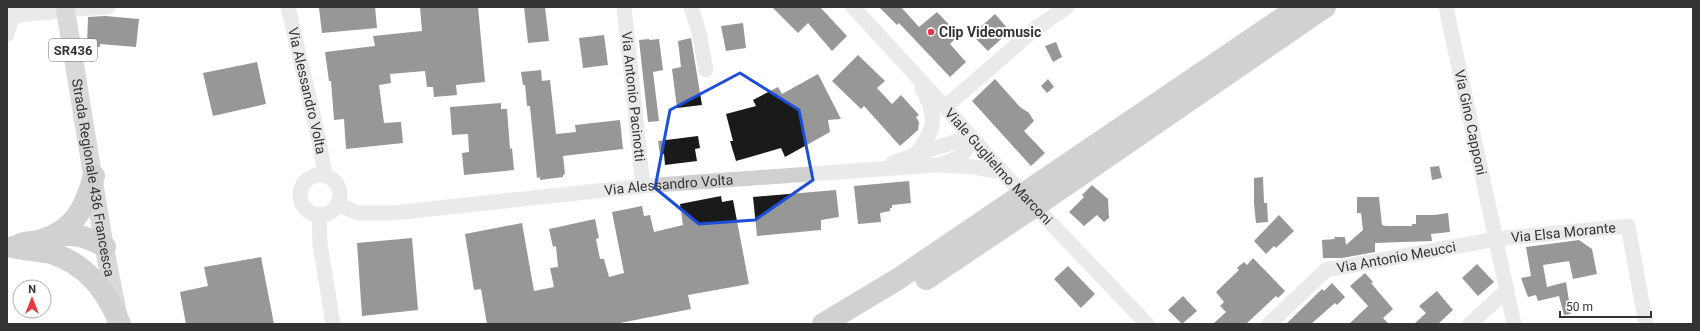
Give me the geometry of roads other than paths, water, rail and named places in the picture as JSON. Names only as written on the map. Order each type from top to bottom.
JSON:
[{"type":"highway","points":[[1175,101],[1209,67],[1299,7]]},
{"type":"highway","points":[[852,324],[904,285],[1175,101],[1325,7]]},
{"type":"highway","points":[[49,237],[64,229],[77,217],[87,198],[94,176]]},
{"type":"highway","points":[[9,247],[49,237],[74,234],[93,240],[105,249],[87,259],[67,260]]},
{"type":"highway","points":[[9,247],[47,253],[67,260],[80,268],[100,287],[109,300],[120,324]]},
{"type":"highway","points":[[823,324],[904,285]]},
{"type":"main road","name":"Strada Regionale 436 Francesca","points":[[65,9],[105,249],[120,324]]},
{"type":"street","points":[[7,34],[10,16],[65,9],[108,7]]},
{"type":"street","name":"Via Alessandro Volta","points":[[288,7],[320,140],[325,176],[312,177],[306,180],[300,192],[301,198],[307,210],[319,214]]},
{"type":"street","name":"Via Antonio Pacinotti","points":[[624,7],[643,186]]},
{"type":"street","points":[[691,7],[699,32],[706,70]]},
{"type":"street","name":"Viale Guglielmo Marconi","points":[[853,7],[915,73],[1002,172],[1147,324]]},
{"type":"street","points":[[945,107],[1035,29],[1067,7]]},
{"type":"street","name":"Via Gino Capponi","points":[[1446,7],[1514,324]]},
{"type":"street","points":[[915,73],[928,99],[932,110],[933,120],[929,136],[916,154]]},
{"type":"street","points":[[879,169],[916,154],[972,137]]},
{"type":"street","points":[[939,165],[958,159],[968,146],[972,137]]},
{"type":"street","name":"Via Alessandro Volta","points":[[337,204],[358,213],[393,213],[643,186],[879,169],[939,165],[974,167],[1002,172]]},
{"type":"street","points":[[325,176],[335,182],[340,193],[337,204],[330,212],[319,214],[320,244],[333,324]]},
{"type":"street","name":"Via Elsa Morante","points":[[1496,239],[1628,226],[1646,324]]},
{"type":"street","name":"Via Antonio Meucci","points":[[1269,324],[1326,270],[1496,239]]},
{"type":"street","points":[[1470,324],[1506,291]]},
{"type":"place","name":"Clip Videomusic","points":[[931,32]]}]
